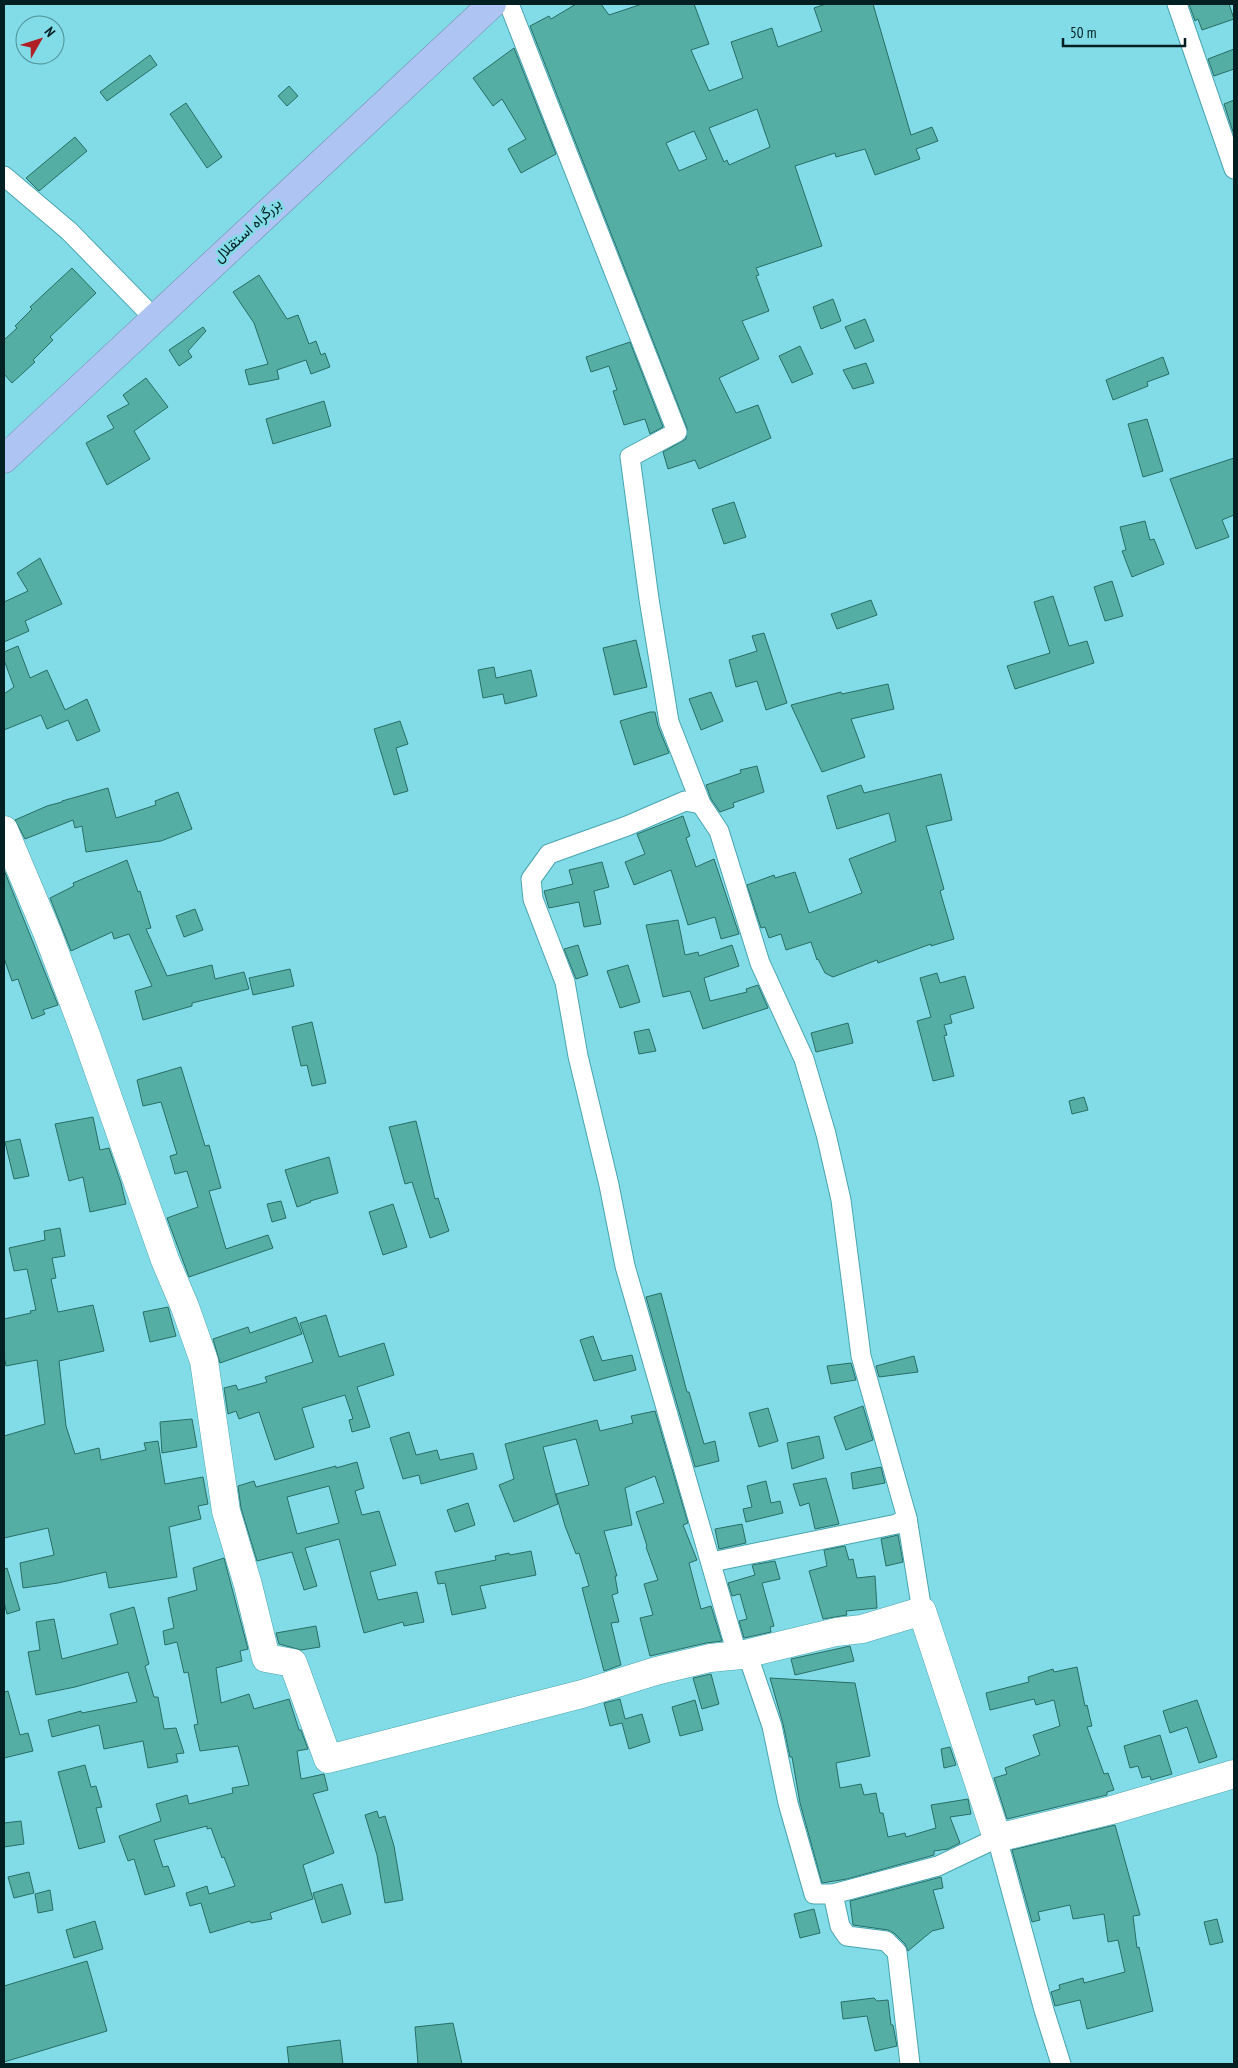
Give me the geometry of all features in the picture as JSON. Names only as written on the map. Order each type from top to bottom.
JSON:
[{"type":"highway","name":"بزرگراه استقلال","points":[[4,459],[492,4]]},
{"type":"street","points":[[509,4],[677,432],[630,458],[649,599],[669,722],[700,804],[719,831],[760,963],[804,1058],[826,1134],[842,1200],[861,1356],[907,1518],[922,1611],[996,1838],[1061,2064]]},
{"type":"street","points":[[1177,4],[1234,169]]},
{"type":"street","points":[[4,176],[69,231],[154,318]]},
{"type":"street","points":[[700,804],[685,801],[627,826],[549,854],[531,879],[533,899],[565,982],[578,1056],[609,1185],[625,1266],[736,1648],[747,1653],[772,1726],[788,1803],[814,1894],[833,1894],[938,1866],[996,1838],[1112,1810],[1234,1774]]},
{"type":"street","points":[[4,830],[47,932],[86,1035],[165,1260],[185,1307],[204,1361],[226,1511],[248,1585],[266,1658],[293,1663],[328,1759],[582,1694],[656,1671],[710,1658],[747,1653],[836,1632],[862,1629],[922,1611]]},
{"type":"street","points":[[712,1562],[897,1524],[907,1518]]},
{"type":"street","points":[[833,1894],[840,1926],[847,1936],[886,1941],[897,1952],[910,2064]]},
{"type":"building","points":[[576,4],[601,4],[609,15],[642,4],[694,4],[709,44],[691,50],[709,91],[743,78],[731,42],[772,28],[778,47],[822,31],[814,8],[826,4],[873,4],[911,135],[932,127],[938,141],[916,149],[920,159],[875,175],[865,149],[836,157],[835,153],[795,166],[822,246],[756,268],[759,275],[756,276],[769,311],[742,321],[759,359],[719,378],[736,413],[758,405],[771,438],[699,469],[695,460],[668,469],[663,452],[686,439],[687,428],[530,26],[549,16],[551,19]],"holes":[[[757,109],[770,147],[729,165],[727,160],[724,162],[709,128]],[[694,131],[707,159],[679,171],[666,143]]]},
{"type":"building","points":[[1189,4],[1229,4],[1234,19],[1202,30],[1198,19],[1195,21]]},
{"type":"building","points":[[514,48],[556,154],[521,173],[508,149],[526,139],[502,99],[493,106],[473,78]]},
{"type":"building","points":[[1234,49],[1234,69],[1214,76],[1208,59]]},
{"type":"building","points":[[150,55],[157,65],[107,101],[100,92]]},
{"type":"building","points":[[289,86],[298,96],[287,106],[278,96]]},
{"type":"building","points":[[1234,100],[1234,135],[1224,104]]},
{"type":"building","points":[[186,103],[222,157],[207,168],[170,114]]},
{"type":"building","points":[[75,137],[87,151],[39,191],[26,178]]},
{"type":"building","points":[[72,268],[96,293],[50,337],[53,340],[33,360],[35,362],[12,383],[4,374],[4,340],[17,328],[15,326],[32,309],[30,307]]},
{"type":"building","points":[[259,275],[287,319],[298,315],[309,344],[316,341],[321,355],[325,353],[330,367],[311,374],[306,360],[277,370],[279,379],[249,385],[245,370],[268,364],[254,323],[233,292]]},
{"type":"building","points":[[833,299],[841,321],[821,329],[813,307]]},
{"type":"building","points":[[865,319],[874,341],[855,349],[845,327]]},
{"type":"building","points":[[203,327],[206,331],[188,351],[192,357],[179,366],[169,350]]},
{"type":"building","points":[[630,342],[663,427],[650,434],[645,419],[624,425],[613,391],[617,390],[609,366],[591,372],[586,357]]},
{"type":"building","points":[[800,346],[813,374],[792,383],[779,356]]},
{"type":"building","points":[[1163,357],[1169,374],[1147,382],[1148,386],[1113,400],[1106,380]]},
{"type":"building","points":[[866,363],[874,383],[853,389],[843,370]]},
{"type":"building","points":[[146,378],[168,407],[134,431],[150,459],[107,485],[86,443],[114,428],[107,416],[129,404],[123,395]]},
{"type":"building","points":[[324,401],[331,426],[273,444],[266,419]]},
{"type":"building","points":[[1147,419],[1163,471],[1143,477],[1128,424]]},
{"type":"building","points":[[1234,458],[1234,515],[1222,520],[1229,537],[1196,549],[1170,479]]},
{"type":"building","points":[[734,502],[746,537],[724,544],[712,509]]},
{"type":"building","points":[[1145,521],[1150,540],[1154,539],[1164,564],[1132,577],[1122,551],[1126,550],[1120,527]]},
{"type":"building","points":[[40,558],[62,604],[25,621],[29,631],[4,642],[4,602],[28,591],[17,573]]},
{"type":"building","points":[[1112,581],[1123,616],[1105,621],[1094,587]]},
{"type":"building","points":[[1053,596],[1069,646],[1087,641],[1094,663],[1015,689],[1007,666],[1050,653],[1034,602]]},
{"type":"building","points":[[871,600],[877,615],[837,629],[831,614]]},
{"type":"building","points":[[764,633],[787,703],[766,710],[757,681],[736,687],[729,660],[757,651],[752,636]]},
{"type":"building","points":[[636,640],[647,687],[614,695],[603,648]]},
{"type":"building","points":[[18,646],[30,678],[47,670],[65,710],[87,699],[100,731],[77,741],[68,720],[47,729],[41,715],[4,730],[4,694],[14,687],[4,660],[4,652]]},
{"type":"building","points":[[494,667],[496,678],[531,670],[537,696],[505,704],[503,694],[483,698],[478,670]]},
{"type":"building","points":[[888,684],[894,709],[851,719],[865,757],[822,772],[791,705],[841,692],[842,694]]},
{"type":"building","points":[[711,692],[723,721],[701,730],[689,699]]},
{"type":"building","points":[[655,712],[658,726],[669,753],[634,765],[620,721]]},
{"type":"building","points":[[400,721],[408,744],[396,748],[408,791],[394,795],[374,729]]},
{"type":"building","points":[[757,766],[764,792],[733,803],[734,807],[720,812],[711,799],[706,785],[741,773],[740,770]]},
{"type":"building","points":[[941,774],[952,820],[926,826],[944,889],[940,891],[954,939],[931,946],[931,944],[878,963],[877,960],[833,977],[825,973],[817,960],[811,942],[786,950],[781,934],[769,938],[765,927],[761,928],[747,885],[774,875],[775,878],[795,872],[809,913],[862,893],[849,859],[896,841],[889,813],[837,829],[827,796],[861,785],[864,793]]},
{"type":"building","points":[[108,788],[116,818],[156,805],[155,801],[178,792],[192,829],[161,841],[86,852],[82,826],[75,828],[73,820],[25,839],[15,820],[47,806]]},
{"type":"building","points":[[683,816],[690,836],[686,838],[696,867],[714,859],[739,934],[721,939],[715,917],[688,925],[671,870],[634,885],[625,862],[645,854],[637,834]]},
{"type":"building","points":[[127,860],[138,892],[140,891],[151,928],[146,929],[167,976],[212,965],[215,979],[244,972],[249,989],[192,1003],[192,1006],[143,1020],[135,991],[152,986],[129,934],[114,939],[112,932],[71,951],[50,898],[74,886],[73,883]]},
{"type":"building","points":[[602,862],[609,887],[594,891],[601,924],[584,927],[579,902],[549,908],[544,891],[573,884],[569,870]]},
{"type":"building","points":[[4,870],[58,1005],[43,1010],[45,1014],[32,1019],[18,979],[12,981],[4,958]]},
{"type":"building","points":[[195,909],[203,930],[184,937],[176,916]]},
{"type":"building","points":[[678,920],[685,955],[698,952],[699,956],[732,945],[739,966],[704,978],[710,1001],[747,992],[746,989],[758,985],[768,1008],[703,1029],[690,991],[663,997],[646,925]]},
{"type":"building","points":[[578,945],[588,975],[576,979],[564,949]]},
{"type":"building","points":[[628,965],[640,1002],[620,1008],[607,971]]},
{"type":"building","points":[[290,969],[294,986],[253,995],[249,978]]},
{"type":"building","points":[[937,973],[940,983],[965,976],[974,1008],[950,1015],[952,1023],[944,1025],[947,1035],[944,1036],[954,1076],[933,1081],[917,1021],[931,1017],[920,978]]},
{"type":"building","points":[[312,1022],[326,1083],[312,1086],[307,1065],[301,1066],[292,1027]]},
{"type":"building","points":[[848,1023],[853,1043],[816,1052],[811,1033]]},
{"type":"building","points":[[649,1029],[656,1051],[639,1054],[634,1032]]},
{"type":"building","points":[[181,1067],[205,1146],[209,1145],[221,1188],[209,1191],[226,1249],[268,1235],[273,1248],[189,1277],[167,1218],[198,1207],[187,1171],[175,1174],[170,1156],[177,1154],[161,1102],[143,1106],[137,1080]]},
{"type":"building","points":[[1084,1097],[1088,1110],[1072,1114],[1069,1101]]},
{"type":"building","points":[[93,1117],[100,1150],[109,1148],[126,1204],[90,1212],[83,1177],[69,1181],[55,1124]]},
{"type":"building","points":[[416,1121],[435,1199],[438,1198],[449,1231],[430,1238],[412,1182],[405,1184],[389,1127]]},
{"type":"building","points":[[20,1139],[29,1176],[14,1179],[5,1142]]},
{"type":"building","points":[[329,1157],[338,1193],[297,1207],[285,1170]]},
{"type":"building","points":[[281,1201],[286,1218],[272,1222],[267,1204]]},
{"type":"building","points":[[393,1204],[407,1247],[383,1255],[369,1212]]},
{"type":"building","points":[[60,1228],[65,1256],[52,1258],[56,1278],[51,1279],[58,1312],[93,1305],[104,1351],[59,1361],[66,1426],[75,1454],[99,1448],[101,1460],[146,1450],[144,1443],[158,1441],[165,1484],[203,1477],[208,1504],[198,1506],[201,1519],[169,1527],[177,1577],[109,1588],[106,1572],[58,1583],[23,1588],[20,1563],[54,1555],[48,1528],[4,1538],[4,1436],[45,1424],[37,1360],[6,1366],[4,1356],[4,1319],[31,1313],[30,1311],[36,1310],[27,1269],[14,1271],[9,1248],[45,1240],[44,1231]]},
{"type":"building","points":[[661,1293],[687,1392],[689,1392],[704,1444],[715,1441],[719,1461],[695,1467],[646,1297]]},
{"type":"building","points":[[168,1307],[176,1336],[150,1342],[143,1312]]},
{"type":"building","points":[[326,1315],[339,1357],[384,1343],[394,1375],[357,1387],[370,1427],[352,1432],[349,1420],[353,1419],[345,1395],[302,1408],[314,1447],[275,1460],[259,1412],[239,1419],[236,1411],[228,1414],[224,1388],[236,1385],[238,1390],[267,1382],[265,1377],[313,1362],[300,1323]]},
{"type":"building","points":[[296,1317],[302,1334],[220,1363],[213,1339],[248,1327],[250,1333]]},
{"type":"building","points":[[593,1336],[602,1361],[632,1355],[636,1370],[594,1381],[580,1340]]},
{"type":"building","points":[[914,1356],[918,1372],[879,1377],[876,1366]]},
{"type":"building","points":[[851,1363],[856,1380],[831,1384],[827,1366]]},
{"type":"building","points":[[863,1406],[873,1440],[846,1450],[834,1417]]},
{"type":"building","points":[[768,1408],[778,1441],[759,1447],[749,1413]]},
{"type":"building","points":[[655,1411],[688,1523],[683,1525],[697,1560],[689,1563],[701,1609],[711,1606],[722,1641],[650,1656],[640,1618],[653,1615],[644,1584],[658,1580],[636,1512],[664,1503],[655,1476],[625,1488],[632,1525],[604,1531],[617,1576],[615,1576],[618,1593],[612,1595],[619,1622],[611,1623],[621,1665],[604,1671],[582,1588],[589,1586],[579,1553],[576,1554],[565,1526],[556,1494],[589,1485],[576,1439],[543,1447],[558,1504],[514,1522],[499,1485],[514,1479],[505,1444],[597,1420],[600,1431],[633,1423],[631,1416]]},
{"type":"building","points":[[192,1419],[197,1447],[162,1453],[160,1422]]},
{"type":"building","points":[[409,1432],[416,1455],[437,1450],[440,1460],[473,1453],[477,1469],[421,1484],[419,1475],[403,1479],[390,1438]]},
{"type":"building","points":[[819,1436],[824,1458],[792,1469],[787,1443]]},
{"type":"building","points":[[357,1462],[364,1488],[355,1491],[362,1515],[379,1511],[396,1565],[370,1572],[378,1600],[417,1592],[424,1622],[404,1626],[403,1622],[364,1633],[339,1539],[305,1548],[317,1586],[304,1590],[292,1552],[257,1561],[241,1508],[238,1486],[254,1481],[256,1487],[336,1466],[336,1468]],"holes":[[[329,1486],[339,1523],[297,1534],[287,1497]]]},
{"type":"building","points":[[881,1467],[885,1483],[853,1489],[851,1473]]},
{"type":"building","points":[[826,1478],[839,1524],[815,1529],[809,1503],[800,1506],[793,1484]]},
{"type":"building","points":[[766,1481],[771,1503],[780,1501],[783,1513],[746,1522],[743,1509],[752,1507],[747,1486]]},
{"type":"building","points":[[468,1503],[475,1525],[455,1532],[447,1510]]},
{"type":"building","points":[[742,1524],[746,1543],[719,1549],[715,1529]]},
{"type":"building","points":[[898,1535],[903,1562],[886,1566],[881,1539]]},
{"type":"building","points":[[845,1546],[849,1560],[853,1559],[857,1578],[875,1576],[877,1608],[846,1611],[847,1615],[823,1619],[809,1571],[827,1566],[824,1550]]},
{"type":"building","points":[[531,1551],[536,1575],[480,1586],[486,1608],[452,1615],[445,1583],[438,1584],[435,1572],[496,1560],[495,1556]]},
{"type":"building","points":[[224,1558],[248,1649],[240,1651],[242,1661],[216,1668],[221,1703],[249,1694],[254,1709],[289,1699],[299,1730],[301,1730],[308,1749],[297,1751],[301,1779],[324,1774],[328,1790],[313,1794],[334,1853],[303,1865],[313,1899],[270,1913],[272,1919],[251,1923],[250,1921],[210,1933],[201,1903],[190,1906],[186,1893],[207,1886],[209,1894],[235,1886],[211,1828],[207,1829],[207,1826],[154,1840],[163,1867],[168,1866],[175,1886],[145,1895],[134,1859],[128,1861],[119,1836],[161,1821],[156,1804],[187,1795],[189,1804],[233,1793],[232,1788],[249,1785],[238,1746],[200,1751],[194,1725],[198,1724],[188,1672],[184,1673],[177,1642],[165,1645],[163,1631],[174,1628],[168,1598],[197,1590],[193,1568]]},
{"type":"building","points":[[775,1561],[780,1579],[762,1583],[774,1626],[770,1627],[771,1632],[744,1638],[739,1621],[747,1619],[740,1594],[732,1596],[728,1583],[755,1575],[752,1565]]},
{"type":"building","points":[[7,1568],[20,1610],[7,1614],[4,1602],[4,1569]]},
{"type":"building","points":[[134,1607],[149,1664],[145,1666],[154,1697],[158,1697],[164,1729],[176,1728],[184,1753],[176,1754],[178,1762],[148,1768],[143,1741],[104,1749],[99,1725],[52,1737],[48,1720],[81,1711],[82,1713],[137,1702],[128,1672],[75,1687],[36,1695],[28,1652],[40,1650],[36,1622],[54,1619],[62,1659],[118,1644],[110,1614]]},
{"type":"building","points":[[316,1626],[320,1647],[301,1650],[279,1644],[276,1633]]},
{"type":"building","points":[[850,1646],[854,1661],[795,1675],[791,1659]]},
{"type":"building","points":[[1077,1667],[1085,1706],[1087,1705],[1092,1726],[1087,1727],[1104,1774],[1108,1773],[1114,1790],[1107,1792],[1107,1795],[1007,1819],[994,1778],[1007,1774],[1005,1768],[1040,1755],[1033,1735],[1060,1726],[1054,1700],[1036,1705],[1034,1699],[990,1710],[986,1693],[1029,1682],[1028,1677],[1053,1669],[1054,1672]]},
{"type":"building","points":[[711,1674],[719,1704],[702,1709],[693,1678]]},
{"type":"building","points":[[770,1678],[855,1683],[870,1756],[836,1763],[840,1788],[861,1784],[864,1795],[876,1793],[888,1837],[905,1833],[906,1837],[936,1828],[931,1805],[968,1799],[971,1814],[950,1817],[960,1843],[948,1849],[934,1851],[934,1855],[847,1879],[822,1883],[800,1803],[792,1757],[790,1757]]},
{"type":"building","points":[[8,1691],[20,1735],[28,1733],[33,1751],[4,1758],[4,1692]]},
{"type":"building","points":[[620,1699],[625,1719],[642,1714],[650,1742],[629,1749],[622,1723],[610,1726],[604,1703]]},
{"type":"building","points":[[695,1700],[703,1730],[680,1736],[672,1707]]},
{"type":"building","points":[[1197,1700],[1217,1757],[1199,1763],[1187,1727],[1170,1733],[1163,1711]]},
{"type":"building","points":[[1160,1735],[1172,1774],[1151,1780],[1150,1776],[1142,1778],[1138,1766],[1130,1768],[1124,1746]]},
{"type":"building","points":[[950,1747],[956,1765],[944,1768],[941,1749]]},
{"type":"building","points":[[85,1765],[91,1787],[96,1786],[102,1807],[96,1808],[105,1842],[79,1849],[58,1772]]},
{"type":"building","points":[[377,1811],[379,1818],[385,1816],[394,1846],[403,1900],[385,1903],[377,1855],[365,1815]]},
{"type":"building","points":[[21,1821],[24,1844],[4,1847],[4,1823]]},
{"type":"building","points":[[1115,1825],[1140,1915],[1133,1916],[1137,1948],[1139,1947],[1153,2011],[1087,2029],[1080,2000],[1055,2006],[1051,1992],[1060,1989],[1059,1985],[1083,1978],[1084,1983],[1125,1972],[1118,1940],[1108,1942],[1104,1914],[1073,1919],[1070,1905],[1038,1912],[1040,1920],[1032,1922],[1012,1850]]},
{"type":"building","points":[[29,1872],[34,1893],[14,1898],[8,1877]]},
{"type":"building","points":[[941,1877],[943,1888],[933,1890],[944,1928],[932,1931],[908,1951],[905,1944],[888,1930],[853,1925],[850,1901]]},
{"type":"building","points":[[342,1884],[351,1914],[322,1923],[313,1893]]},
{"type":"building","points":[[50,1890],[53,1910],[38,1913],[35,1894]]},
{"type":"building","points":[[814,1909],[820,1933],[800,1938],[794,1914]]},
{"type":"building","points":[[1217,1919],[1223,1942],[1210,1945],[1204,1922]]},
{"type":"building","points":[[95,1921],[103,1949],[74,1958],[66,1930]]},
{"type":"building","points":[[87,1961],[107,2031],[4,2062],[4,1986]]},
{"type":"building","points":[[874,1998],[877,2001],[888,2000],[891,2025],[893,2025],[897,2046],[875,2051],[867,2016],[843,2019],[841,2002]]},
{"type":"building","points":[[453,2023],[462,2064],[418,2064],[415,2027]]},
{"type":"building","points":[[340,2040],[343,2064],[289,2064],[287,2047]]}]
